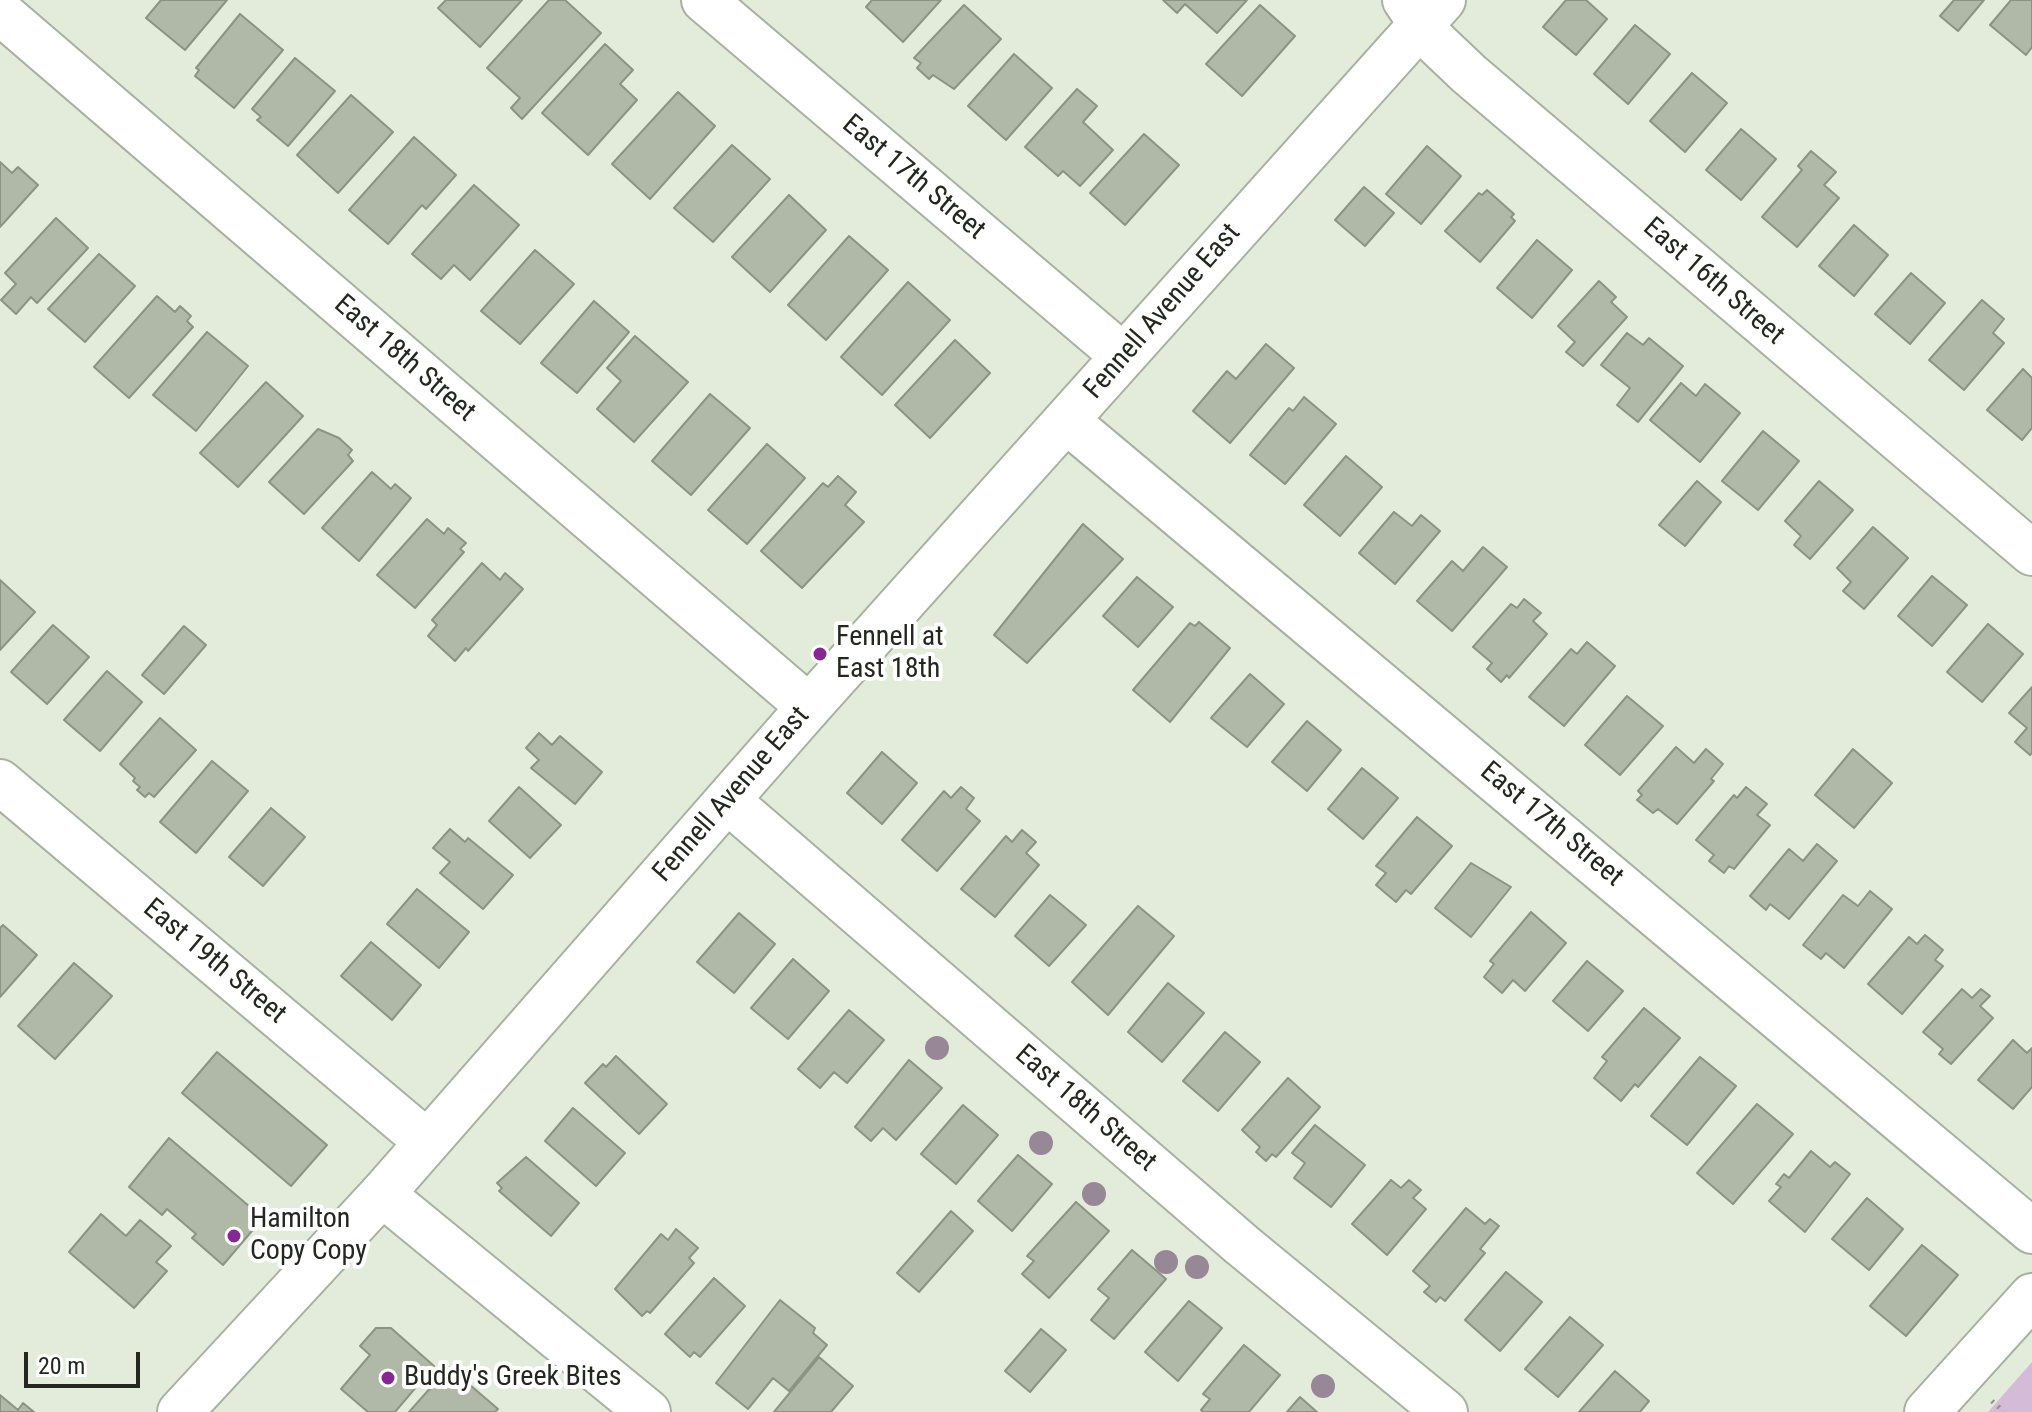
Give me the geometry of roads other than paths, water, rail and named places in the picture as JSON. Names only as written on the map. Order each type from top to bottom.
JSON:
[{"type":"street","name":"East 17th Street","points":[[704,0],[1122,355]]},
{"type":"street","name":"Fennell Avenue East","points":[[180,1412],[382,1194],[809,707],[1068,422],[1122,355],[1423,8]]},
{"type":"street","name":"East 16th Street","points":[[1423,8],[1469,74],[2032,553]]},
{"type":"street","name":"East 18th Street","points":[[0,12],[809,707]]},
{"type":"street","name":"East 17th Street","points":[[1068,422],[2032,1231]]},
{"type":"street","name":"East 19th Street","points":[[0,782],[427,1142]]},
{"type":"street","name":"East 18th Street","points":[[728,801],[1242,1245],[1445,1412]]},
{"type":"street","points":[[382,1194],[648,1412]]},
{"type":"street","points":[[1927,1412],[2032,1296]]},
{"type":"place","name":"Fennell at East 18th","points":[[820,654]]},
{"type":"place","name":"Hamilton Copy Copy","points":[[234,1236]]},
{"type":"place","name":"Buddy's Greek Bites","points":[[388,1378]]}]
